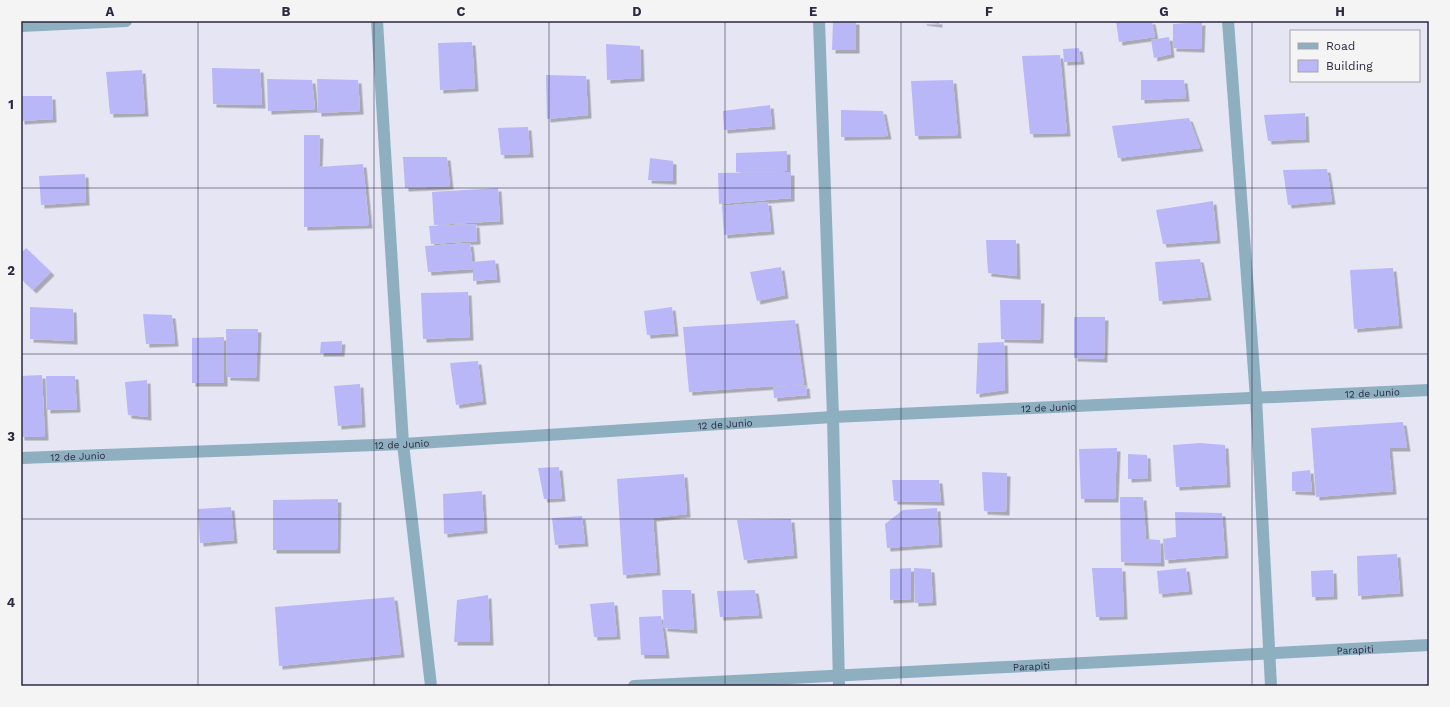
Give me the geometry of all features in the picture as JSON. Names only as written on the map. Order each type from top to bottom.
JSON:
[{"type":"street","points":[[21,26],[126,21]]},
{"type":"street","points":[[377,21],[404,444],[431,686]]},
{"type":"street","points":[[819,21],[839,680]]},
{"type":"street","points":[[1228,21],[1256,398],[1271,686]]},
{"type":"street","name":"12 de Junio","points":[[21,458],[404,444],[832,417],[1429,390]]},
{"type":"street","name":"Parapiti","points":[[634,686],[839,680],[1429,645]]},
{"type":"building","points":[[833,21],[856,21],[856,50],[832,50]]},
{"type":"building","points":[[939,21],[939,24],[923,22]]},
{"type":"building","points":[[1116,21],[1152,21],[1155,37],[1119,42]]},
{"type":"building","points":[[1202,22],[1201,49],[1173,48],[1173,24]]},
{"type":"building","points":[[1169,37],[1171,54],[1154,58],[1151,40]]},
{"type":"building","points":[[472,42],[475,88],[440,90],[438,43]]},
{"type":"building","points":[[606,44],[640,46],[641,78],[607,80]]},
{"type":"building","points":[[1079,48],[1081,61],[1064,62],[1063,49]]},
{"type":"building","points":[[1060,55],[1067,133],[1030,134],[1022,56]]},
{"type":"building","points":[[212,68],[260,69],[262,105],[213,104]]},
{"type":"building","points":[[142,70],[145,113],[110,114],[106,72]]},
{"type":"building","points":[[546,75],[586,76],[588,115],[547,119]]},
{"type":"building","points":[[267,79],[312,80],[315,109],[268,111]]},
{"type":"building","points":[[317,79],[358,80],[360,111],[318,113]]},
{"type":"building","points":[[953,80],[958,135],[915,136],[911,81]]},
{"type":"building","points":[[1141,80],[1184,80],[1186,98],[1141,100]]},
{"type":"building","points":[[21,96],[52,96],[53,119],[21,121]]},
{"type":"building","points":[[770,105],[772,126],[724,130],[723,111]]},
{"type":"building","points":[[841,110],[883,111],[888,136],[841,137]]},
{"type":"building","points":[[1305,113],[1306,139],[1268,141],[1264,115]]},
{"type":"building","points":[[1189,118],[1200,148],[1118,158],[1112,126]]},
{"type":"building","points":[[528,127],[530,154],[501,155],[498,128]]},
{"type":"building","points":[[304,135],[320,135],[319,167],[363,164],[369,225],[304,227]]},
{"type":"building","points":[[787,151],[787,171],[736,172],[736,153]]},
{"type":"building","points":[[403,157],[447,157],[450,186],[405,188]]},
{"type":"building","points":[[650,158],[673,161],[673,181],[648,180]]},
{"type":"building","points":[[1327,169],[1332,201],[1288,205],[1283,170]]},
{"type":"building","points":[[791,172],[791,198],[719,204],[718,173]]},
{"type":"building","points":[[85,174],[86,202],[41,205],[39,176]]},
{"type":"building","points":[[498,188],[500,221],[434,225],[432,192]]},
{"type":"building","points":[[1213,201],[1217,240],[1163,244],[1156,210]]},
{"type":"building","points":[[768,202],[771,231],[724,235],[722,206]]},
{"type":"building","points":[[476,224],[477,241],[431,244],[429,226]]},
{"type":"building","points":[[986,240],[1016,240],[1017,276],[988,273]]},
{"type":"building","points":[[470,243],[473,269],[428,272],[425,246]]},
{"type":"building","points":[[26,248],[51,272],[33,290],[21,279],[21,253]]},
{"type":"building","points":[[1200,259],[1208,297],[1159,301],[1155,262]]},
{"type":"building","points":[[495,260],[497,279],[473,281],[473,262]]},
{"type":"building","points":[[781,267],[785,295],[757,301],[750,272]]},
{"type":"building","points":[[1393,268],[1399,325],[1354,329],[1350,270]]},
{"type":"building","points":[[468,292],[470,337],[423,339],[421,293]]},
{"type":"building","points":[[1000,300],[1041,300],[1040,340],[1001,339]]},
{"type":"building","points":[[30,307],[73,309],[74,341],[30,339]]},
{"type":"building","points":[[672,307],[675,333],[647,335],[644,311]]},
{"type":"building","points":[[143,314],[172,315],[175,343],[146,344]]},
{"type":"building","points":[[1074,317],[1105,317],[1104,359],[1074,358]]},
{"type":"building","points":[[795,320],[804,384],[689,392],[683,327]]},
{"type":"building","points":[[226,329],[258,329],[256,378],[227,377]]},
{"type":"building","points":[[224,337],[224,383],[192,383],[192,338]]},
{"type":"building","points":[[342,341],[341,353],[320,353],[321,342]]},
{"type":"building","points":[[1004,342],[1005,390],[976,394],[978,343]]},
{"type":"building","points":[[478,361],[483,401],[456,405],[450,363]]},
{"type":"building","points":[[42,375],[45,437],[21,437],[21,376]]},
{"type":"building","points":[[46,376],[75,376],[77,409],[47,410]]},
{"type":"building","points":[[147,380],[148,417],[128,415],[125,382]]},
{"type":"building","points":[[360,384],[362,424],[338,426],[334,386]]},
{"type":"building","points":[[806,385],[807,395],[774,398],[773,387]]},
{"type":"building","points":[[1403,422],[1407,448],[1389,448],[1393,491],[1316,497],[1311,428]]},
{"type":"building","points":[[1200,443],[1225,445],[1227,484],[1176,487],[1173,445]]},
{"type":"building","points":[[1117,448],[1115,499],[1081,499],[1079,449]]},
{"type":"building","points":[[1128,454],[1147,455],[1148,478],[1128,479]]},
{"type":"building","points":[[559,467],[562,498],[544,499],[538,468]]},
{"type":"building","points":[[1310,470],[1312,492],[1292,491],[1292,472]]},
{"type":"building","points":[[982,472],[1007,473],[1006,512],[984,511]]},
{"type":"building","points":[[684,474],[687,514],[653,518],[657,572],[623,575],[617,479]]},
{"type":"building","points":[[892,480],[939,480],[941,502],[894,501]]},
{"type":"building","points":[[482,491],[484,530],[444,534],[443,494]]},
{"type":"building","points":[[1120,497],[1143,497],[1146,539],[1160,540],[1161,563],[1121,562]]},
{"type":"building","points":[[338,499],[337,550],[273,550],[273,500]]},
{"type":"building","points":[[231,507],[234,540],[200,543],[198,509]]},
{"type":"building","points":[[937,508],[939,544],[887,548],[885,524],[903,510]]},
{"type":"building","points":[[1175,512],[1222,513],[1225,555],[1165,560],[1163,539],[1176,537]]},
{"type":"building","points":[[582,516],[585,543],[555,545],[552,518]]},
{"type":"building","points":[[791,519],[794,555],[744,560],[737,520]]},
{"type":"building","points":[[1397,554],[1400,593],[1358,596],[1357,556]]},
{"type":"building","points":[[911,568],[911,599],[890,600],[890,569]]},
{"type":"building","points":[[914,568],[931,569],[933,602],[915,603]]},
{"type":"building","points":[[1092,568],[1122,568],[1124,616],[1096,617]]},
{"type":"building","points":[[1186,568],[1189,591],[1159,594],[1157,571]]},
{"type":"building","points":[[1333,570],[1334,596],[1312,597],[1311,571]]},
{"type":"building","points":[[662,590],[691,590],[694,630],[664,628]]},
{"type":"building","points":[[755,590],[759,615],[720,617],[717,591]]},
{"type":"building","points":[[488,595],[490,642],[454,642],[457,600]]},
{"type":"building","points":[[394,597],[401,654],[279,666],[275,607]]},
{"type":"building","points":[[614,602],[617,636],[594,637],[590,604]]},
{"type":"building","points":[[661,616],[666,655],[641,655],[639,617]]}]
